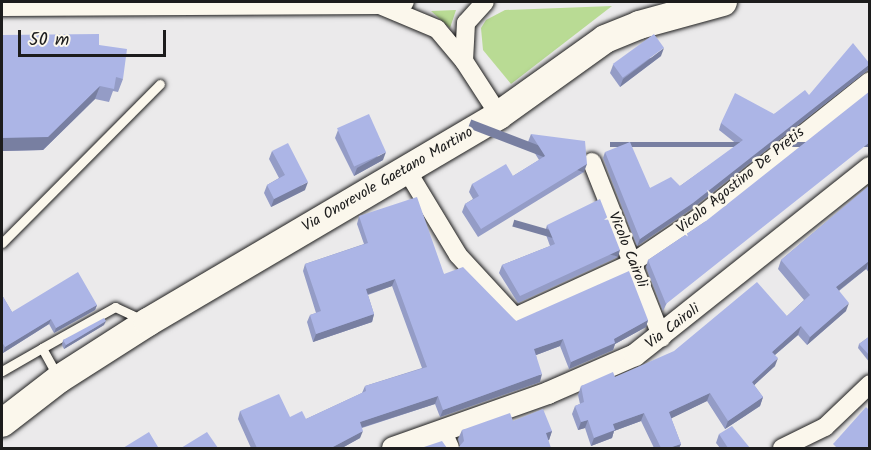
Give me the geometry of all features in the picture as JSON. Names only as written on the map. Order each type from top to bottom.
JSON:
[{"type":"main road","points":[[605,39],[640,2]]},
{"type":"main road","name":"Via Onorevole Gaetano Martino","points":[[2,423],[59,379],[148,322],[406,168],[500,115],[605,39],[639,25],[723,2]]},
{"type":"main road","name":"Via Onorevole Gaetano Martino","points":[[2,406],[59,379]]},
{"type":"street","points":[[2,7],[380,5],[405,2]]},
{"type":"street","points":[[464,61],[466,23],[485,2]]},
{"type":"street","points":[[380,5],[437,29],[464,61],[500,115]]},
{"type":"street","name":"Vicolo Agostino De Pretis","points":[[406,168],[458,255],[515,317],[632,263],[697,219],[870,81]]},
{"type":"street","name":"Vicolo Cairoli","points":[[592,162],[662,338]]},
{"type":"street","name":"Via Cairoli","points":[[393,448],[447,440],[592,376],[662,338],[870,168]]},
{"type":"street","points":[[782,448],[825,427],[870,384]]},
{"type":"lane","points":[[2,243],[160,84]]},
{"type":"lane","points":[[2,371],[115,307],[148,322]]},
{"type":"lane","points":[[42,348],[59,379]]},
{"type":"green space","points":[[612,6],[511,84],[483,50],[481,28],[486,20],[505,10]]},
{"type":"green space","points":[[456,10],[450,28],[431,11]]},
{"type":"building","points":[[99,34],[99,45],[127,49],[123,79],[116,77],[114,89],[100,86],[48,137],[2,138],[2,35]]},
{"type":"building","points":[[654,34],[664,48],[623,78],[613,64]]},
{"type":"building","points":[[853,43],[870,64],[693,203],[640,239],[605,152],[630,142],[650,188],[671,177],[680,186],[743,140],[721,123],[735,93],[774,114],[805,90],[809,95]]},
{"type":"building","points":[[870,91],[870,142],[666,304],[648,260],[706,221]]},
{"type":"building","points":[[369,114],[386,152],[354,167],[337,128]]},
{"type":"building","points":[[531,134],[585,141],[587,164],[481,229],[465,204],[479,196],[472,184],[506,164],[513,176],[545,156]]},
{"type":"building","points":[[288,143],[308,182],[274,199],[267,185],[285,175],[272,151]]},
{"type":"building","points":[[870,185],[870,262],[836,287],[849,303],[810,337],[801,326],[772,352],[778,358],[752,382],[763,397],[728,421],[710,393],[669,412],[681,444],[669,448],[661,448],[644,413],[613,424],[615,430],[594,438],[588,420],[581,422],[575,406],[584,402],[581,386],[613,372],[615,377],[674,351],[757,282],[787,316],[810,295],[781,260]]},
{"type":"building","points":[[417,197],[444,274],[463,267],[516,321],[629,271],[648,320],[614,339],[615,343],[571,362],[563,339],[534,349],[542,374],[443,410],[438,396],[360,422],[363,431],[331,448],[257,448],[240,411],[279,394],[290,417],[302,411],[306,419],[366,391],[365,386],[427,367],[395,279],[366,289],[374,314],[316,334],[310,315],[321,311],[305,264],[368,243],[359,216]]},
{"type":"building","points":[[600,199],[620,250],[520,296],[502,265],[555,244],[547,225]]},
{"type":"building","points":[[78,272],[97,305],[56,328],[51,319],[5,347],[2,342],[2,295],[12,312]]},
{"type":"building","points":[[104,318],[106,321],[66,345],[63,340]]},
{"type":"building","points":[[870,336],[870,356],[859,344]]},
{"type":"building","points":[[866,407],[870,411],[870,445],[866,448],[837,448],[833,444]]},
{"type":"building","points":[[543,409],[552,431],[546,433],[551,448],[458,448],[464,441],[462,430],[510,413],[513,421]]},
{"type":"building","points":[[732,426],[750,448],[728,448],[719,434]]},
{"type":"building","points":[[149,432],[158,447],[163,448],[123,448]]},
{"type":"building","points":[[207,432],[218,448],[181,448]]},
{"type":"building","points":[[442,441],[447,448],[421,448]]}]
